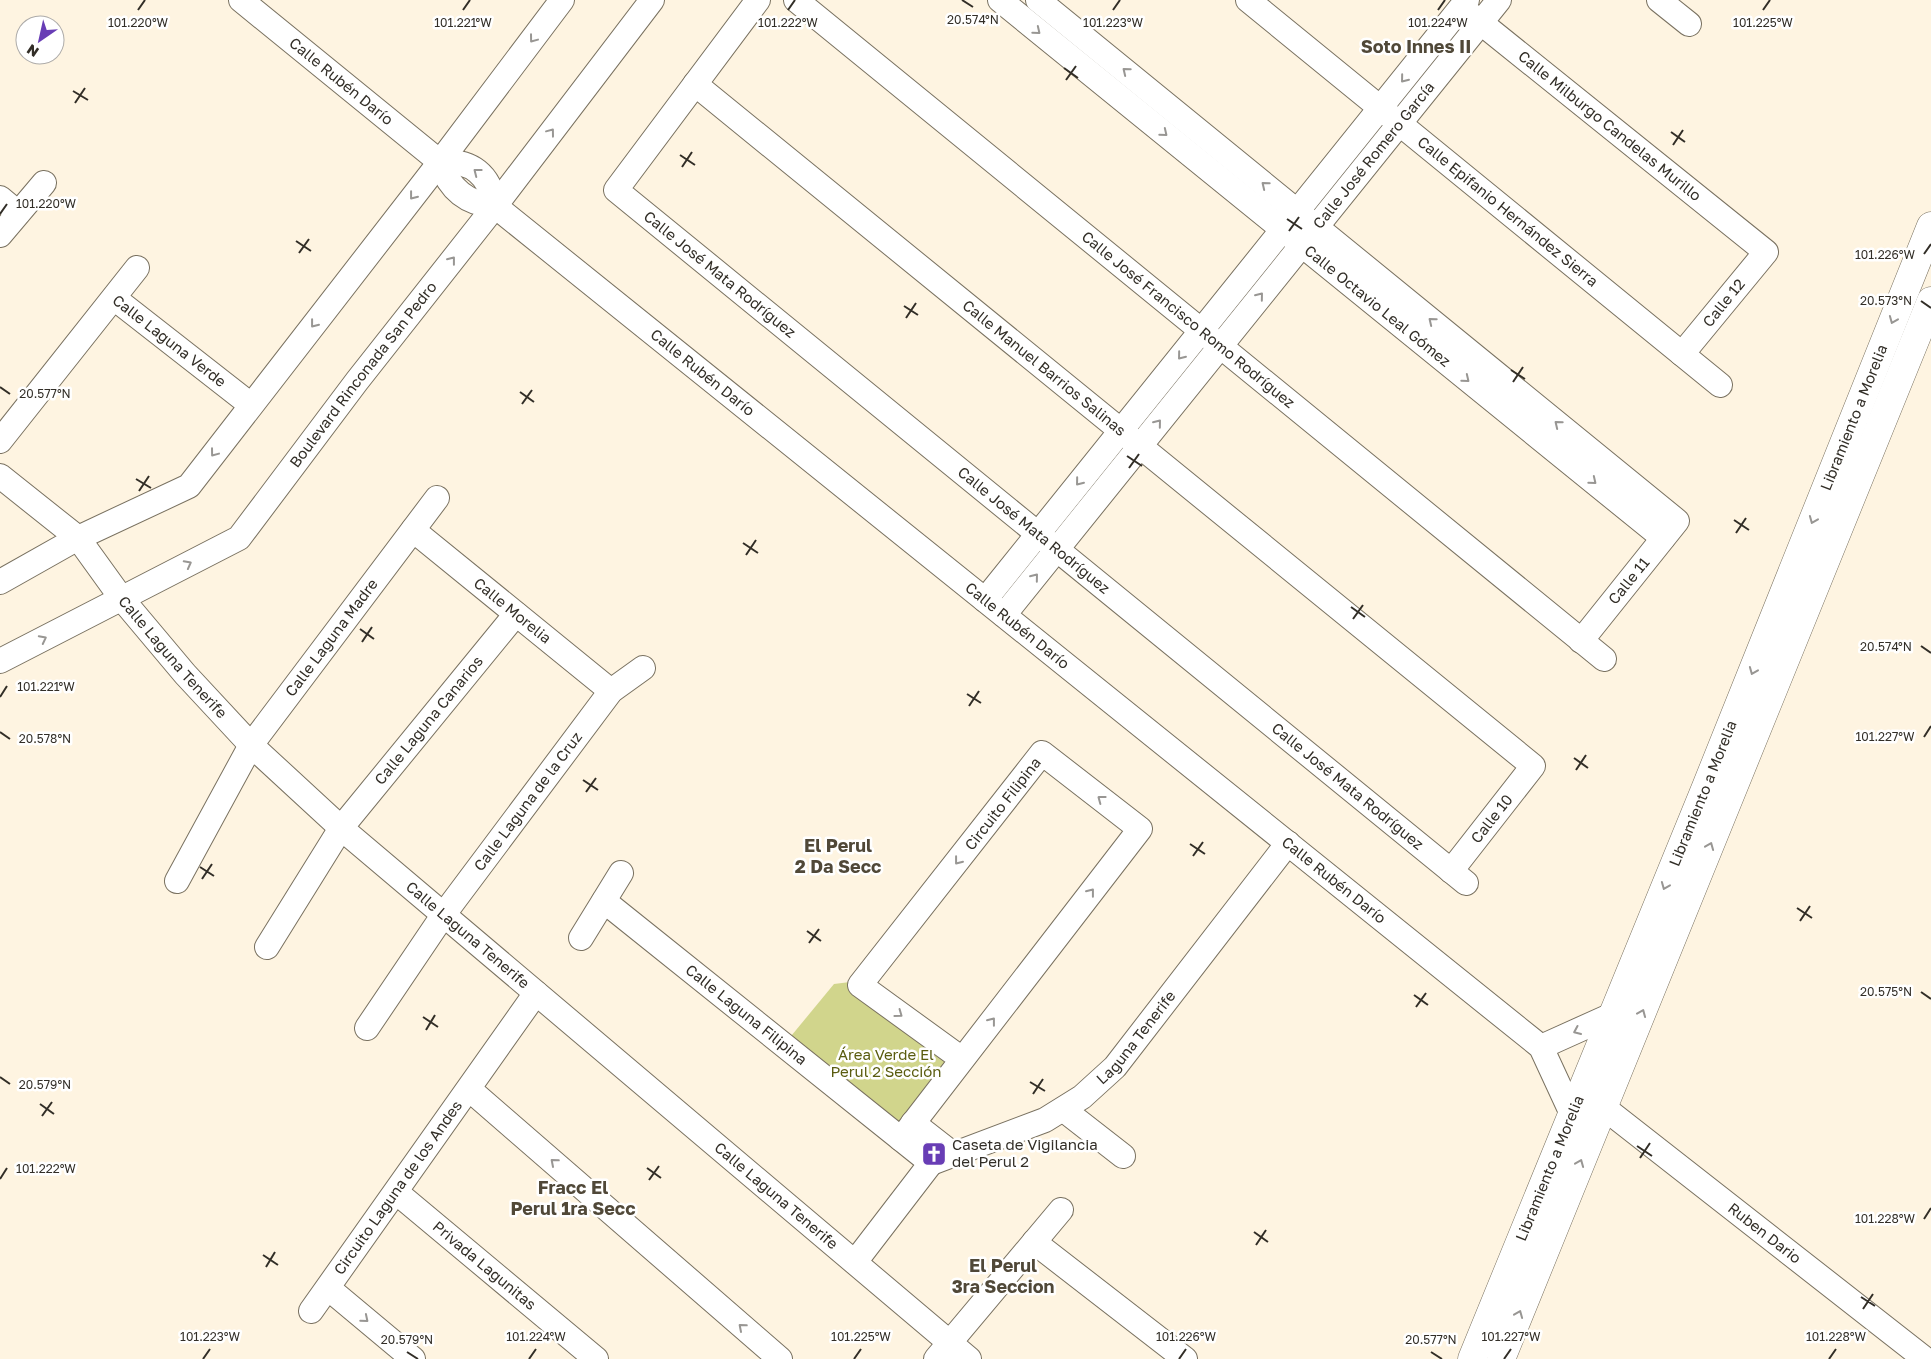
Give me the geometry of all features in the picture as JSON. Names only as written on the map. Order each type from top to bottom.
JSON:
[{"type":"highway","name":"Libramiento a Morelia","points":[[1472,1359],[1931,226]]},
{"type":"highway","name":"Libramiento a Morelia","points":[[1501,1359],[1931,301]]},
{"type":"street","name":"Calle Rubén Darío","points":[[241,0],[440,162],[448,182],[456,190],[474,202],[495,206],[1541,1047],[1572,1114]]},
{"type":"street","points":[[0,582],[78,538],[189,486],[440,162],[562,0]]},
{"type":"street","name":"Boulevard Rinconada San Pedro","points":[[2,657],[122,599],[239,538],[357,381],[495,206],[652,0]]},
{"type":"street","points":[[695,84],[758,0]]},
{"type":"street","name":"Calle José Francisco Romo Rodríguez","points":[[796,0],[1604,659]]},
{"type":"street","name":"Calle Octavio Leal Gómez","points":[[1000,0],[1282,230],[1670,530]]},
{"type":"street","name":"Calle Octavio Leal Gómez","points":[[1038,0],[1297,211],[1670,530]]},
{"type":"street","name":"Calle Epifanio Hernández Sierra","points":[[1248,0],[1720,385]]},
{"type":"street","name":"Calle José Romero García","points":[[1004,615],[1499,0]]},
{"type":"street","points":[[1658,0],[1689,24]]},
{"type":"street","name":"Calle José Romero García","points":[[985,600],[1380,108],[1460,2]]},
{"type":"street","name":"Calle Milburgo Candelas Murillo","points":[[1460,2],[1481,23],[1766,252]]},
{"type":"street","name":"Calle José Mata Rodríguez","points":[[695,84],[616,190],[1459,877]]},
{"type":"street","name":"Calle Manuel Barrios Salinas","points":[[695,84],[1533,766]]},
{"type":"street","points":[[0,235],[44,183]]},
{"type":"street","points":[[0,198],[18,213]]},
{"type":"street","name":"Calle 12","points":[[1682,354],[1766,252]]},
{"type":"street","points":[[114,298],[137,268]]},
{"type":"street","name":"Calle Laguna Verde","points":[[0,441],[114,298],[251,405]]},
{"type":"street","name":"Calle Laguna Tenerife","points":[[0,476],[78,538],[122,599],[184,674],[251,745],[341,828],[855,1262],[943,1351],[969,1359]]},
{"type":"street","name":"Calle Laguna Madre","points":[[177,881],[251,745],[437,498]]},
{"type":"street","name":"Calle Morelia","points":[[413,530],[612,691]]},
{"type":"street","name":"Calle 11","points":[[1581,641],[1670,530]]},
{"type":"street","name":"Calle Laguna Canarios","points":[[267,947],[341,828],[516,614]]},
{"type":"street","name":"Calle Laguna de la Cruz","points":[[367,1028],[444,914],[612,691],[643,668]]},
{"type":"street","name":"Circuito Filipina","points":[[907,1131],[962,1060],[1140,829],[1042,753],[860,985],[962,1060]]},
{"type":"street","name":"Calle 10","points":[[1459,877],[1533,766]]},
{"type":"street","name":"Laguna Tenerife","points":[[931,1163],[1045,1120],[1064,1110],[1082,1097],[1115,1067],[1288,844]]},
{"type":"street","points":[[581,938],[621,873]]},
{"type":"street","name":"Calle Laguna Filipina","points":[[604,901],[907,1131],[931,1163]]},
{"type":"street","name":"Circuito Laguna de los Andes","points":[[311,1311],[536,994]]},
{"type":"street","points":[[1541,1047],[1612,1015]]},
{"type":"street","name":"Circuito Laguna de los Andes","points":[[469,1088],[779,1359]]},
{"type":"street","name":"Ruben Dario","points":[[1603,1107],[1925,1359]]},
{"type":"street","points":[[1064,1110],[1123,1156]]},
{"type":"street","points":[[907,1131],[954,1155]]},
{"type":"street","points":[[855,1262],[931,1163]]},
{"type":"street","name":"Privada Lagunitas","points":[[396,1192],[596,1359]]},
{"type":"street","points":[[943,1351],[1061,1210]]},
{"type":"street","points":[[1034,1242],[1185,1359]]},
{"type":"street","name":"Circuito Laguna de los Andes","points":[[328,1288],[413,1359]]},
{"type":"green space","name":"Área Verde El Perul 2 Sección","points":[[850,982],[952,1058],[899,1131],[787,1041],[834,984]]},
{"type":"place","name":"Caseta de Vigilancia del Perul 2","points":[[934,1154]]},
{"type":"district","name":"Soto Innes II","points":[[1416,47]]},
{"type":"district","name":"El Perul 2 Da Secc","points":[[838,856]]},
{"type":"district","name":"Fracc El Perul 1ra Secc","points":[[573,1198]]},
{"type":"district","name":"El Perul 3ra Seccion","points":[[1003,1276]]}]
